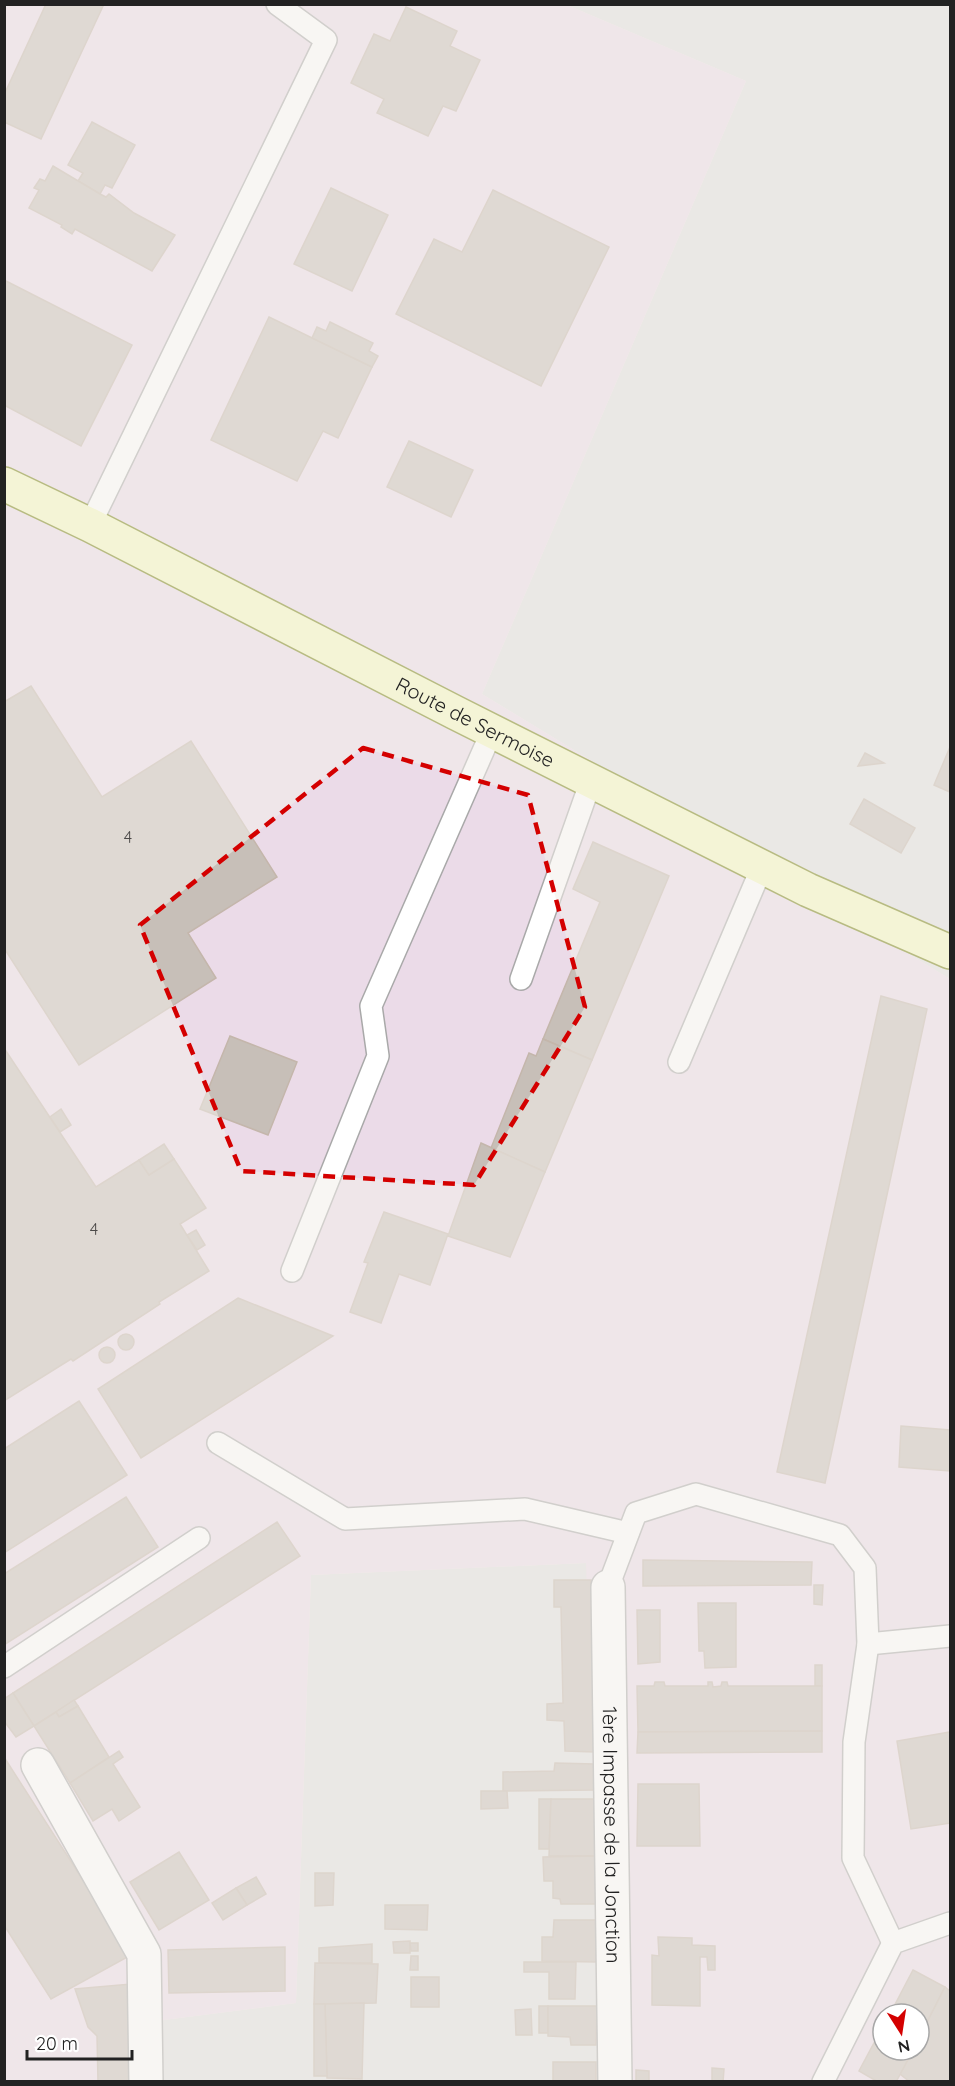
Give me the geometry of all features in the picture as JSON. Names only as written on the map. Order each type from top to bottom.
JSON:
[{"type":"main road","name":"Route de Sermoise","points":[[4,484],[90,525],[808,890],[951,952]]},
{"type":"street","name":"1ère Impasse de la Jonction","points":[[608,1587],[615,2082]]},
{"type":"street","points":[[38,1765],[144,1954],[146,2082]]},
{"type":"lane","points":[[90,525],[326,40],[277,4]]},
{"type":"lane","points":[[292,1271],[378,1056],[371,1006],[492,731]]},
{"type":"lane","points":[[521,979],[591,781]]},
{"type":"lane","points":[[679,1062],[762,867]]},
{"type":"lane","points":[[218,1443],[345,1519],[525,1509],[628,1533]]},
{"type":"lane","points":[[608,1587],[636,1513],[696,1494],[840,1535],[865,1568],[868,1644],[854,1742],[853,1858],[893,1943]]},
{"type":"lane","points":[[4,1667],[199,1538]]},
{"type":"lane","points":[[868,1644],[951,1636]]},
{"type":"lane","points":[[823,2082],[893,1943],[951,1923]]},
{"type":"highlighted area","points":[[363,748],[528,795],[585,1007],[474,1185],[241,1171],[140,925]]},
{"type":"shaded area","points":[[5,5],[567,5],[746,81],[482,694],[950,979],[950,2081],[603,2081],[586,1563],[311,1575],[296,2003],[156,2021],[154,2081],[5,2082]]},
{"type":"shaded area","points":[[567,5],[950,5],[950,979],[482,694],[746,81]]},
{"type":"shaded area","points":[[587,1563],[603,2081],[154,2082],[156,2021],[296,2003],[311,1575]]},
{"type":"building","points":[[46,4],[104,4],[41,139],[4,122],[4,95]]},
{"type":"building","points":[[406,7],[457,31],[450,46],[480,60],[456,111],[443,106],[428,136],[377,113],[384,99],[351,83],[374,34],[390,41]]},
{"type":"building","points":[[92,122],[135,145],[112,188],[105,185],[100,194],[78,181],[83,173],[68,165]]},
{"type":"building","points":[[53,166],[106,197],[109,194],[134,213],[175,235],[152,271],[75,229],[72,234],[61,227],[62,225],[29,208],[39,190],[34,188],[40,179],[45,181]]},
{"type":"building","points":[[331,188],[388,215],[352,291],[294,264]]},
{"type":"building","points":[[493,190],[609,247],[541,386],[396,314],[434,239],[462,252]]},
{"type":"building","points":[[4,280],[132,345],[81,446],[4,405]]},
{"type":"building","points":[[269,317],[372,367],[338,438],[323,431],[297,481],[211,440]]},
{"type":"building","points":[[330,322],[373,343],[369,351],[378,356],[372,367],[312,338],[317,327],[326,331]]},
{"type":"building","points":[[409,441],[473,470],[451,517],[387,487]]},
{"type":"building","points":[[31,686],[102,797],[191,741],[277,877],[188,933],[216,978],[79,1065],[4,948],[4,702]]},
{"type":"building","points":[[950,747],[950,792],[934,785]]},
{"type":"building","points":[[865,753],[884,763],[858,766]]},
{"type":"building","points":[[864,799],[915,828],[901,853],[850,824]]},
{"type":"building","points":[[593,842],[669,876],[592,1060],[543,1039],[600,902],[573,889]]},
{"type":"building","points":[[881,996],[927,1009],[825,1483],[777,1472]]},
{"type":"building","points":[[230,1036],[297,1062],[268,1135],[200,1109]]},
{"type":"building","points":[[543,1039],[592,1060],[545,1172],[491,1148],[529,1053],[536,1056]]},
{"type":"building","points":[[4,1048],[96,1187],[139,1160],[149,1175],[174,1159],[206,1208],[180,1224],[209,1271],[73,1361],[71,1359],[4,1401]]},
{"type":"building","points":[[61,1109],[71,1125],[60,1132],[50,1117]]},
{"type":"building","points":[[481,1143],[545,1172],[510,1257],[448,1236]]},
{"type":"building","points":[[164,1144],[174,1159],[149,1175],[139,1160]]},
{"type":"building","points":[[384,1212],[448,1234],[430,1285],[399,1274],[381,1323],[350,1312],[368,1263],[364,1262]]},
{"type":"building","points":[[196,1230],[205,1245],[197,1250],[187,1235]]},
{"type":"building","points":[[238,1298],[333,1336],[141,1458],[98,1389]]},
{"type":"building","points":[[123,1334],[129,1334],[134,1342],[132,1348],[123,1350],[118,1345],[118,1339]]},
{"type":"building","points":[[104,1347],[110,1347],[115,1355],[113,1361],[104,1363],[99,1358],[99,1352]]},
{"type":"building","points":[[79,1401],[127,1475],[4,1553],[4,1449]]},
{"type":"building","points":[[901,1426],[950,1430],[950,1471],[899,1467]]},
{"type":"building","points":[[126,1497],[158,1547],[4,1645],[4,1574]]},
{"type":"building","points":[[277,1522],[300,1556],[34,1726],[13,1693]]},
{"type":"building","points":[[643,1560],[812,1562],[811,1585],[643,1586]]},
{"type":"building","points":[[554,1580],[591,1580],[594,1752],[565,1751],[564,1721],[547,1720],[547,1704],[563,1703],[561,1607],[554,1607]]},
{"type":"building","points":[[814,1585],[823,1585],[822,1605],[814,1604]]},
{"type":"building","points":[[698,1603],[736,1603],[736,1667],[705,1668],[704,1651],[699,1651]]},
{"type":"building","points":[[637,1610],[660,1610],[660,1662],[638,1664]]},
{"type":"building","points":[[815,1665],[822,1665],[822,1686],[815,1686]]},
{"type":"building","points":[[655,1682],[664,1682],[665,1686],[708,1686],[708,1682],[712,1682],[713,1687],[727,1682],[728,1686],[822,1686],[822,1731],[638,1732],[637,1686],[654,1686]]},
{"type":"building","points":[[13,1693],[34,1726],[16,1737],[4,1721],[4,1699]]},
{"type":"building","points":[[74,1700],[78,1706],[59,1717],[56,1712]]},
{"type":"building","points":[[78,1706],[109,1757],[70,1783],[34,1726],[56,1712],[59,1717]]},
{"type":"building","points":[[822,1731],[822,1752],[637,1753],[638,1732]]},
{"type":"building","points":[[950,1732],[950,1823],[911,1829],[897,1741]]},
{"type":"building","points":[[119,1751],[123,1757],[113,1764],[140,1807],[119,1821],[112,1809],[93,1821],[70,1783]]},
{"type":"building","points":[[4,1757],[131,1955],[51,1999],[4,1925]]},
{"type":"building","points":[[555,1763],[594,1764],[594,1790],[503,1791],[503,1772],[554,1771]]},
{"type":"building","points":[[638,1784],[699,1784],[700,1846],[637,1846]]},
{"type":"building","points":[[481,1791],[507,1791],[508,1808],[481,1809]]},
{"type":"building","points":[[539,1799],[551,1799],[549,1849],[539,1849]]},
{"type":"building","points":[[551,1799],[594,1799],[595,1856],[549,1856]]},
{"type":"building","points":[[179,1852],[209,1900],[159,1930],[130,1882]]},
{"type":"building","points":[[595,1856],[596,1904],[561,1904],[560,1899],[553,1898],[553,1881],[544,1881],[543,1857]]},
{"type":"building","points":[[315,1873],[334,1873],[333,1905],[315,1906]]},
{"type":"building","points":[[256,1877],[266,1894],[247,1905],[236,1888]]},
{"type":"building","points":[[236,1888],[247,1905],[223,1920],[212,1903]]},
{"type":"building","points":[[385,1905],[428,1905],[427,1930],[385,1929]]},
{"type":"building","points":[[554,1920],[596,1920],[596,1962],[542,1961],[542,1937],[553,1937]]},
{"type":"building","points":[[658,1937],[692,1938],[692,1945],[715,1946],[715,1970],[708,1970],[707,1957],[700,1957],[700,2006],[652,2005],[652,1955],[659,1956]]},
{"type":"building","points":[[410,1941],[410,1953],[394,1953],[393,1942]]},
{"type":"building","points":[[410,1943],[418,1943],[418,1951],[411,1951]]},
{"type":"building","points":[[372,1944],[372,1963],[319,1963],[319,1948]]},
{"type":"building","points":[[285,1947],[285,1991],[169,1993],[168,1950]]},
{"type":"building","points":[[411,1956],[418,1956],[418,1970],[410,1970]]},
{"type":"building","points":[[524,1962],[576,1962],[575,1999],[549,1999],[549,1972],[524,1972]]},
{"type":"building","points":[[315,1963],[378,1964],[376,2003],[314,2004]]},
{"type":"building","points":[[913,1970],[945,1987],[931,2014],[931,2002],[896,2002]]},
{"type":"building","points":[[411,1977],[439,1977],[439,2007],[411,2007]]},
{"type":"building","points":[[131,1984],[133,2082],[98,2082],[97,2036],[88,2027],[75,1989]]},
{"type":"building","points":[[945,1987],[950,1991],[950,2082],[910,2082],[900,2074],[906,2062],[931,2062],[931,2014]]},
{"type":"building","points":[[364,2003],[362,2079],[327,2078],[325,2004]]},
{"type":"building","points":[[314,2004],[325,2004],[327,2076],[314,2076]]},
{"type":"building","points":[[539,2006],[548,2006],[548,2033],[539,2033]]},
{"type":"building","points":[[548,2006],[597,2006],[596,2045],[571,2045],[570,2037],[548,2036]]},
{"type":"building","points":[[531,2009],[532,2035],[516,2035],[515,2010]]},
{"type":"building","points":[[871,2048],[871,2062],[907,2062],[896,2082],[878,2082],[859,2071]]},
{"type":"building","points":[[553,2062],[596,2062],[596,2082],[553,2082]]},
{"type":"building","points":[[712,2068],[724,2069],[723,2082],[712,2082]]},
{"type":"building","points":[[636,2070],[649,2071],[649,2082],[636,2082]]}]
